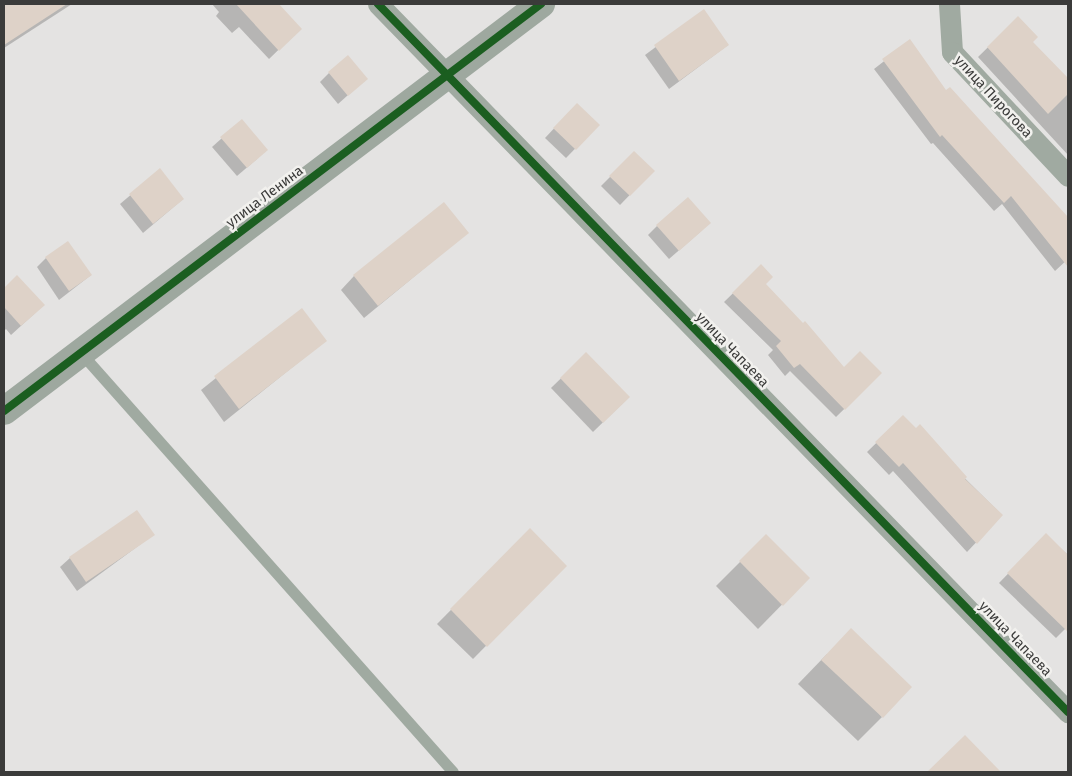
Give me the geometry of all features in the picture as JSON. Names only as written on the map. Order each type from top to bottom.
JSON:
[{"type":"street","name":"улица Чапаева","points":[[378,4],[1068,712]]},
{"type":"street","name":"улица Ленина","points":[[4,412],[542,4]]},
{"type":"street","name":"улица Пирогова","points":[[949,4],[952,52],[1068,176]]},
{"type":"lane","points":[[81,353],[453,772]]},
{"type":"building","points":[[4,4],[67,4],[4,45]]},
{"type":"building","points":[[236,4],[279,4],[302,29],[279,51]]},
{"type":"building","points":[[704,9],[729,45],[679,81],[654,45]]},
{"type":"building","points":[[1018,16],[1038,37],[1033,42],[1068,78],[1068,94],[1048,114],[987,47]]},
{"type":"building","points":[[910,39],[946,90],[950,87],[1068,217],[1068,267],[1011,196],[1004,203],[942,135],[940,137],[882,59]]},
{"type":"building","points":[[348,55],[368,79],[348,96],[328,72]]},
{"type":"building","points":[[577,103],[600,125],[576,150],[553,128]]},
{"type":"building","points":[[242,119],[268,150],[247,168],[220,137]]},
{"type":"building","points":[[634,151],[655,171],[630,196],[609,176]]},
{"type":"building","points":[[160,168],[184,199],[153,224],[129,194]]},
{"type":"building","points":[[688,197],[711,223],[679,251],[656,225]]},
{"type":"building","points":[[444,202],[469,233],[378,306],[353,275]]},
{"type":"building","points":[[68,241],[92,275],[69,291],[45,257]]},
{"type":"building","points":[[761,264],[773,277],[766,284],[803,323],[805,321],[844,367],[860,351],[882,373],[845,410],[800,364],[794,368],[776,346],[781,341],[732,293]]},
{"type":"building","points":[[17,275],[45,305],[21,326],[4,307],[4,288]]},
{"type":"building","points":[[302,308],[327,341],[239,409],[214,376]]},
{"type":"building","points":[[586,352],[630,397],[603,423],[560,378]]},
{"type":"building","points":[[903,415],[916,428],[920,424],[967,477],[965,479],[1003,515],[977,544],[903,463],[899,467],[875,442]]},
{"type":"building","points":[[137,510],[155,535],[86,582],[69,557]]},
{"type":"building","points":[[530,528],[567,566],[487,647],[450,609]]},
{"type":"building","points":[[1046,533],[1068,555],[1068,632],[1007,573]]},
{"type":"building","points":[[766,534],[810,578],[783,606],[739,561]]},
{"type":"building","points":[[851,628],[912,687],[883,718],[821,660]]},
{"type":"building","points":[[965,735],[1001,772],[927,772]]},
{"type":"cycle path","points":[[378,4],[1068,712]]},
{"type":"cycle path","points":[[4,411],[541,4]]}]
